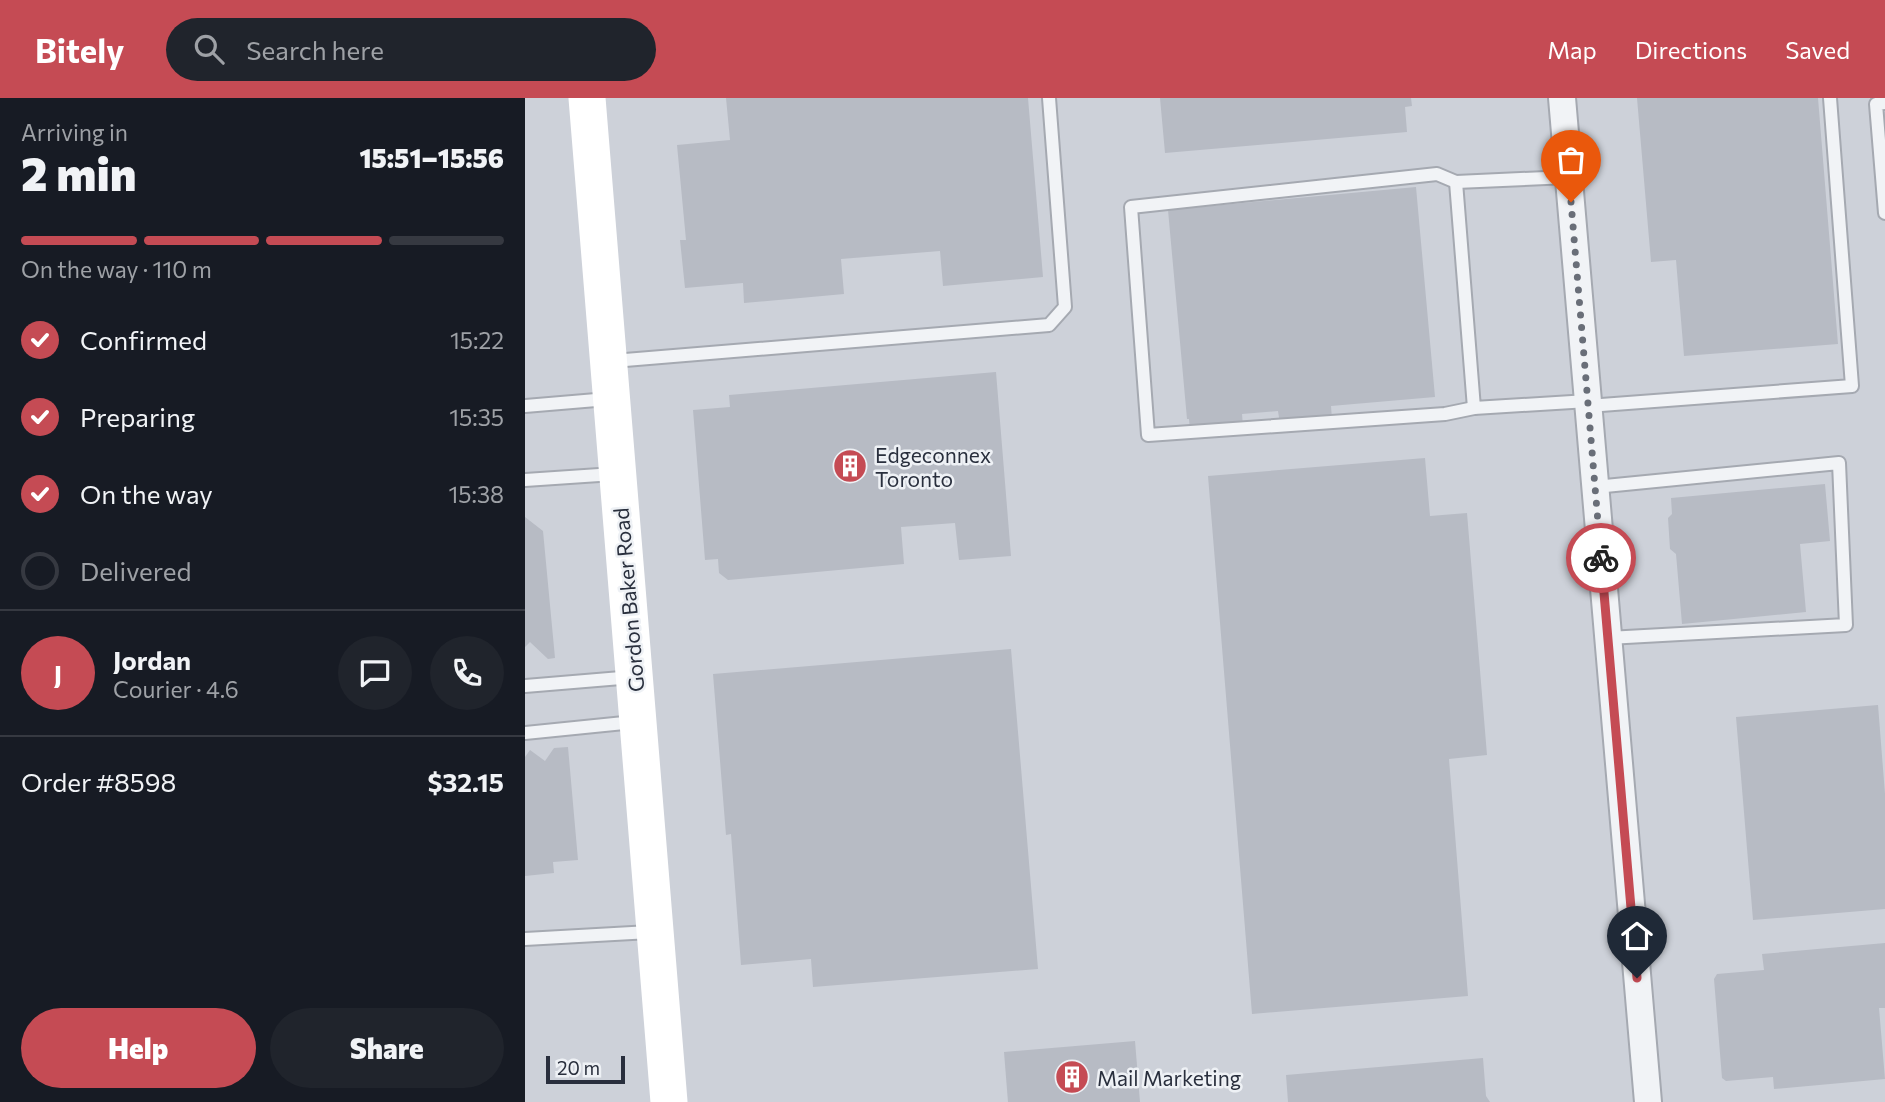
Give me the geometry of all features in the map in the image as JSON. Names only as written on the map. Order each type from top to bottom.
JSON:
[{"type":"street","name":"Gordon Baker Road","points":[[587,98],[669,1102]]},
{"type":"street","points":[[1562,98],[1648,1102]]},
{"type":"lane","points":[[609,361],[1049,325],[1065,307],[1049,98]]},
{"type":"lane","points":[[1569,177],[1456,182],[1437,174],[1131,207],[1148,435],[1445,414],[1474,408],[1851,386],[1830,98]]},
{"type":"lane","points":[[1885,103],[1876,104],[1885,213]]},
{"type":"lane","points":[[1456,182],[1474,408]]},
{"type":"lane","points":[[525,405],[612,399]]},
{"type":"lane","points":[[1595,487],[1839,463],[1846,625],[1608,638]]},
{"type":"lane","points":[[525,480],[618,474]]},
{"type":"lane","points":[[525,686],[635,677]]},
{"type":"lane","points":[[525,733],[638,722]]},
{"type":"lane","points":[[525,939],[655,932]]},
{"type":"shaded area","points":[[525,98],[1885,98],[1885,1102],[525,1102]]},
{"type":"building","points":[[726,98],[1028,98],[1043,277],[943,286],[940,251],[841,259],[844,294],[744,303],[743,283],[685,288],[680,240],[686,240],[677,145],[730,140]]},
{"type":"building","points":[[1160,98],[1411,98],[1412,106],[1405,107],[1407,132],[1165,153]]},
{"type":"building","points":[[1637,98],[1818,98],[1838,344],[1684,356],[1676,260],[1651,262]]},
{"type":"building","points":[[1416,187],[1435,397],[1331,406],[1332,419],[1280,424],[1278,411],[1242,414],[1243,426],[1190,431],[1168,210]]},
{"type":"building","name":"Edgeconnex Toronto","points":[[996,372],[1011,556],[959,560],[955,523],[901,527],[904,564],[728,580],[719,573],[718,559],[705,560],[693,410],[730,407],[729,395]]},
{"type":"building","points":[[1425,458],[1430,516],[1467,513],[1487,755],[1449,759],[1468,996],[1252,1014],[1208,476]]},
{"type":"building","points":[[1825,484],[1830,541],[1800,544],[1806,612],[1682,624],[1676,554],[1670,549],[1668,518],[1672,514],[1671,498]]},
{"type":"building","points":[[525,517],[543,531],[555,658],[548,659],[530,642],[525,647]]},
{"type":"building","points":[[1011,649],[1038,969],[813,987],[811,959],[741,965],[731,834],[726,835],[713,674]]},
{"type":"building","points":[[1878,705],[1885,794],[1885,909],[1753,920],[1736,717]]},
{"type":"building","points":[[568,747],[578,860],[553,862],[554,873],[525,876],[525,757],[530,750],[545,761],[554,748]]},
{"type":"building","points":[[1885,943],[1885,1008],[1879,1008],[1885,1079],[1774,1089],[1773,1077],[1726,1081],[1722,1078],[1714,979],[1717,974],[1764,970],[1762,954]]},
{"type":"building","name":"Mail Marketing","points":[[1135,1041],[1140,1102],[1008,1102],[1004,1052]]},
{"type":"building","points":[[1483,1058],[1486,1096],[1490,1102],[1288,1102],[1286,1075]]},
{"type":"way so far","points":[[1571,202],[1601,558]]},
{"type":"place","name":"Edgeconnex Toronto","points":[[850,466]]},
{"type":"place","name":"Mail Marketing","points":[[1072,1077]]},
{"type":"route","points":[[1601,558],[1637,978]]}]
